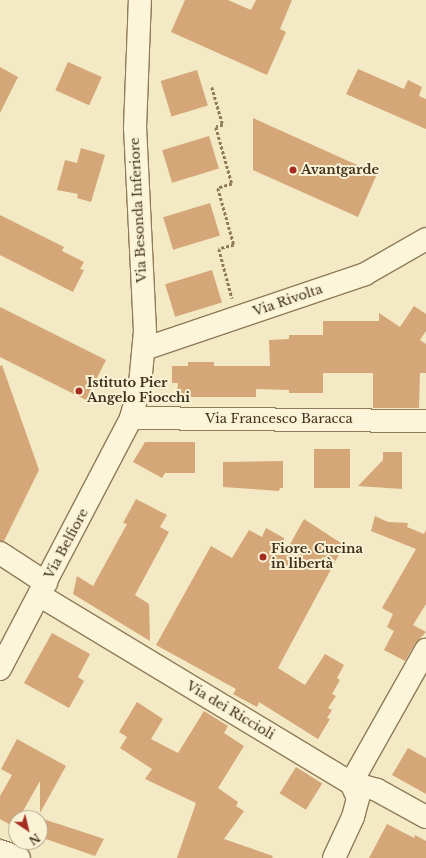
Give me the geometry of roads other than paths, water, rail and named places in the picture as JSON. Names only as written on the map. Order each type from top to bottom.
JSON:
[{"type":"street","name":"Via Besonda Inferiore","points":[[131,418],[140,384],[144,349],[135,128],[140,0]]},
{"type":"street","name":"Via Rivolta","points":[[144,349],[365,274],[426,239]]},
{"type":"street","name":"Via Francesco Baracca","points":[[131,418],[426,421]]},
{"type":"street","name":"Via Belfiore","points":[[0,669],[131,418]]},
{"type":"street","name":"Via dei Riccioli","points":[[0,553],[43,589],[351,784],[377,790],[426,817]]},
{"type":"street","points":[[334,858],[353,817],[358,798],[351,784],[426,650]]},
{"type":"street","points":[[0,851],[19,858]]},
{"type":"place","name":"Avantgarde","points":[[293,170]]},
{"type":"place","name":"Istituto Pier Angelo Fiocchi","points":[[79,391]]},
{"type":"place","name":"Fiore. Cucina in libertà","points":[[263,557]]}]
